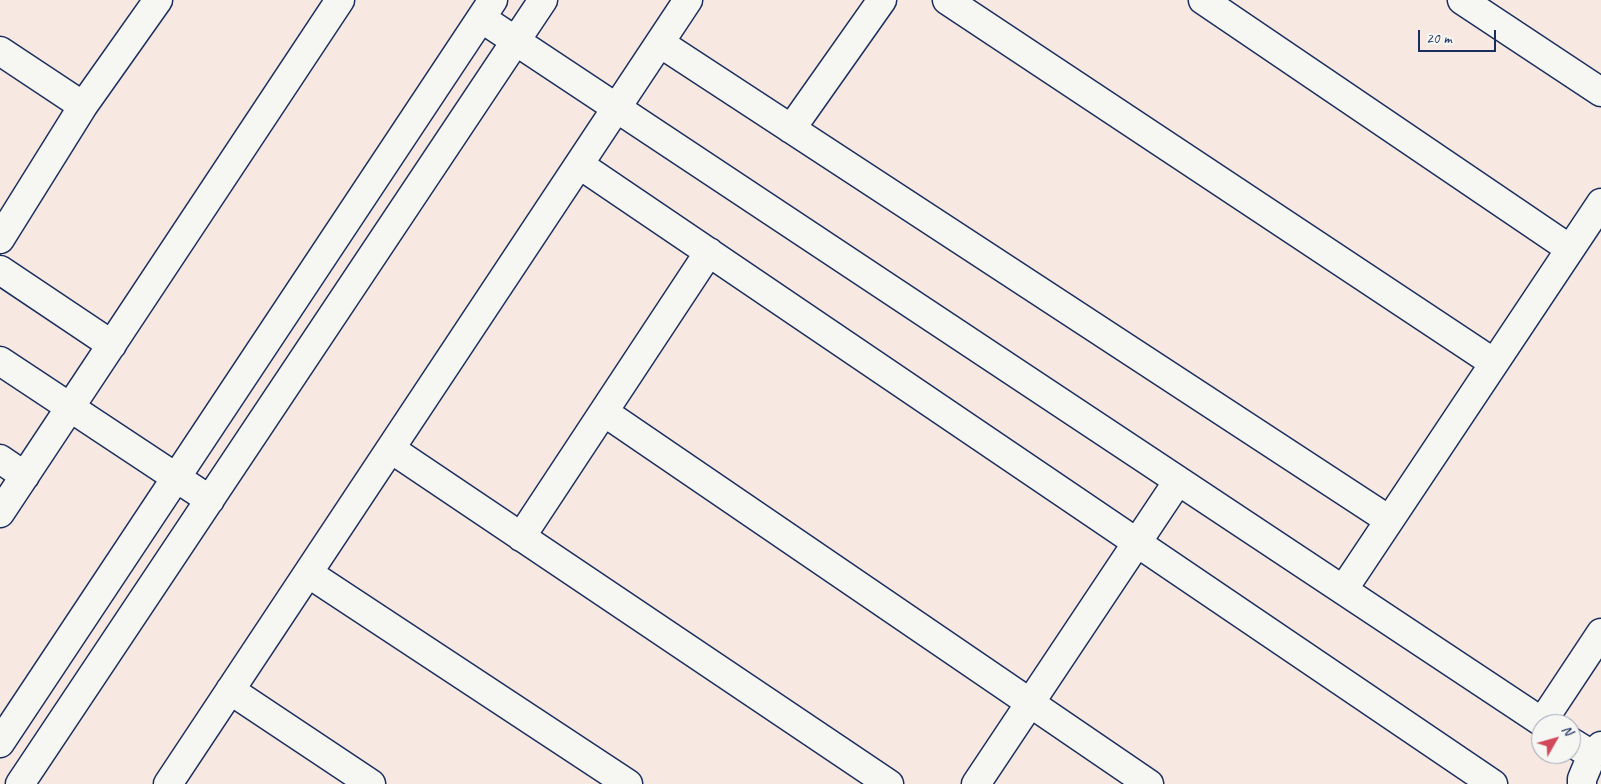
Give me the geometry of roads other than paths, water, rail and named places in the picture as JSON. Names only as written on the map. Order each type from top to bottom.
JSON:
[{"type":"street","points":[[0,239],[83,106],[158,0]]},
{"type":"street","points":[[0,513],[340,0]]},
{"type":"street","points":[[20,784],[543,0]]},
{"type":"street","points":[[168,784],[688,0]]},
{"type":"street","points":[[791,129],[882,0]]},
{"type":"street","points":[[947,0],[1494,363]]},
{"type":"street","points":[[1203,0],[1570,249]]},
{"type":"street","points":[[1462,0],[1601,92]]},
{"type":"street","points":[[0,744],[487,9],[516,41],[1531,715]]},
{"type":"street","points":[[660,43],[1389,520]]},
{"type":"street","points":[[0,51],[83,106]]},
{"type":"street","points":[[580,165],[1493,784]]},
{"type":"street","points":[[1343,590],[1601,203]]},
{"type":"street","points":[[521,537],[709,252]]},
{"type":"street","points":[[0,270],[112,345]]},
{"type":"street","points":[[0,360],[210,500]]},
{"type":"street","points":[[604,412],[1150,784]]},
{"type":"street","points":[[391,449],[888,784]]},
{"type":"street","points":[[0,459],[25,476]]},
{"type":"street","points":[[976,784],[1178,481]]},
{"type":"street","points":[[308,573],[628,784]]},
{"type":"street","points":[[1549,714],[1601,633]]},
{"type":"street","points":[[230,690],[362,781]]},
{"type":"street","points":[[1582,784],[1588,748]]}]
